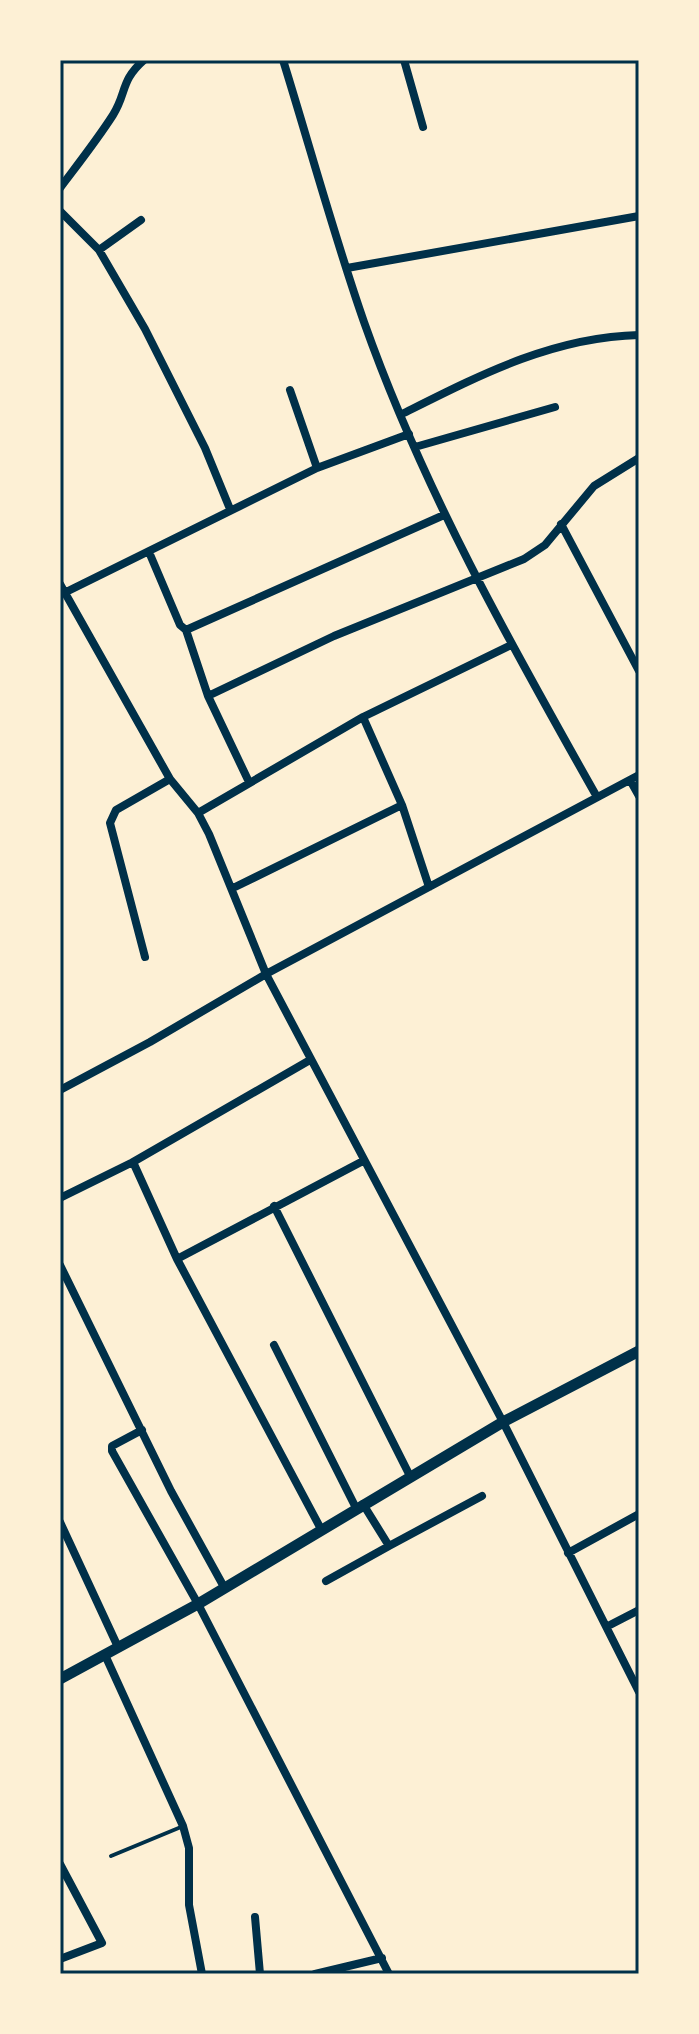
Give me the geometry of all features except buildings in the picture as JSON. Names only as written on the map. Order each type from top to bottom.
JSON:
[{"type":"street","points":[[60,188],[116,111],[131,71],[144,60]]},
{"type":"street","points":[[283,60],[364,323],[409,434],[444,515],[511,645],[597,797]]},
{"type":"street","points":[[404,60],[423,127]]},
{"type":"street","points":[[60,211],[99,250],[145,329],[205,448],[230,509]]},
{"type":"street","points":[[347,268],[639,216]]},
{"type":"street","points":[[99,250],[141,220]]},
{"type":"street","points":[[402,414],[478,376],[544,350],[639,335]]},
{"type":"street","points":[[290,390],[317,468]]},
{"type":"street","points":[[415,447],[555,407]]},
{"type":"street","points":[[409,434],[317,468],[149,552],[62,589],[170,779],[198,813],[233,888],[266,974],[503,1422],[639,1692]]},
{"type":"street","points":[[208,696],[334,636],[524,559],[545,545],[594,486],[639,458]]},
{"type":"street","points":[[186,630],[444,515]]},
{"type":"street","points":[[561,524],[639,671]]},
{"type":"street","points":[[149,552],[180,625],[186,630],[208,696],[249,782]]},
{"type":"street","points":[[198,813],[363,717],[511,645]]},
{"type":"street","points":[[363,717],[402,805],[429,887]]},
{"type":"street","points":[[60,1090],[266,974],[635,777],[639,796]]},
{"type":"street","points":[[145,957],[110,823],[116,810],[170,779]]},
{"type":"street","points":[[233,888],[402,805]]},
{"type":"street","points":[[60,1198],[133,1162],[310,1060]]},
{"type":"street","points":[[177,1259],[363,1161]]},
{"type":"street","points":[[133,1162],[177,1259],[321,1529]]},
{"type":"street","points":[[274,1206],[410,1476]]},
{"type":"street","points":[[60,1265],[171,1491],[224,1587]]},
{"type":"street","points":[[274,1345],[360,1506],[389,1546]]},
{"type":"street","points":[[60,1679],[198,1604],[503,1422],[639,1351]]},
{"type":"street","points":[[142,1430],[116,1443],[112,1451],[198,1604],[389,1974]]},
{"type":"street","points":[[326,1581],[482,1496]]},
{"type":"street","points":[[568,1553],[639,1514]]},
{"type":"street","points":[[60,1522],[118,1647]]},
{"type":"street","points":[[608,1626],[639,1610]]},
{"type":"street","points":[[105,1655],[183,1826],[189,1848],[189,1905],[202,1974]]},
{"type":"street","points":[[60,1864],[102,1943],[60,1959]]},
{"type":"street","points":[[255,1917],[260,1974]]},
{"type":"street","points":[[315,1974],[382,1958]]},
{"type":"lane","points":[[111,1856],[183,1826]]}]
